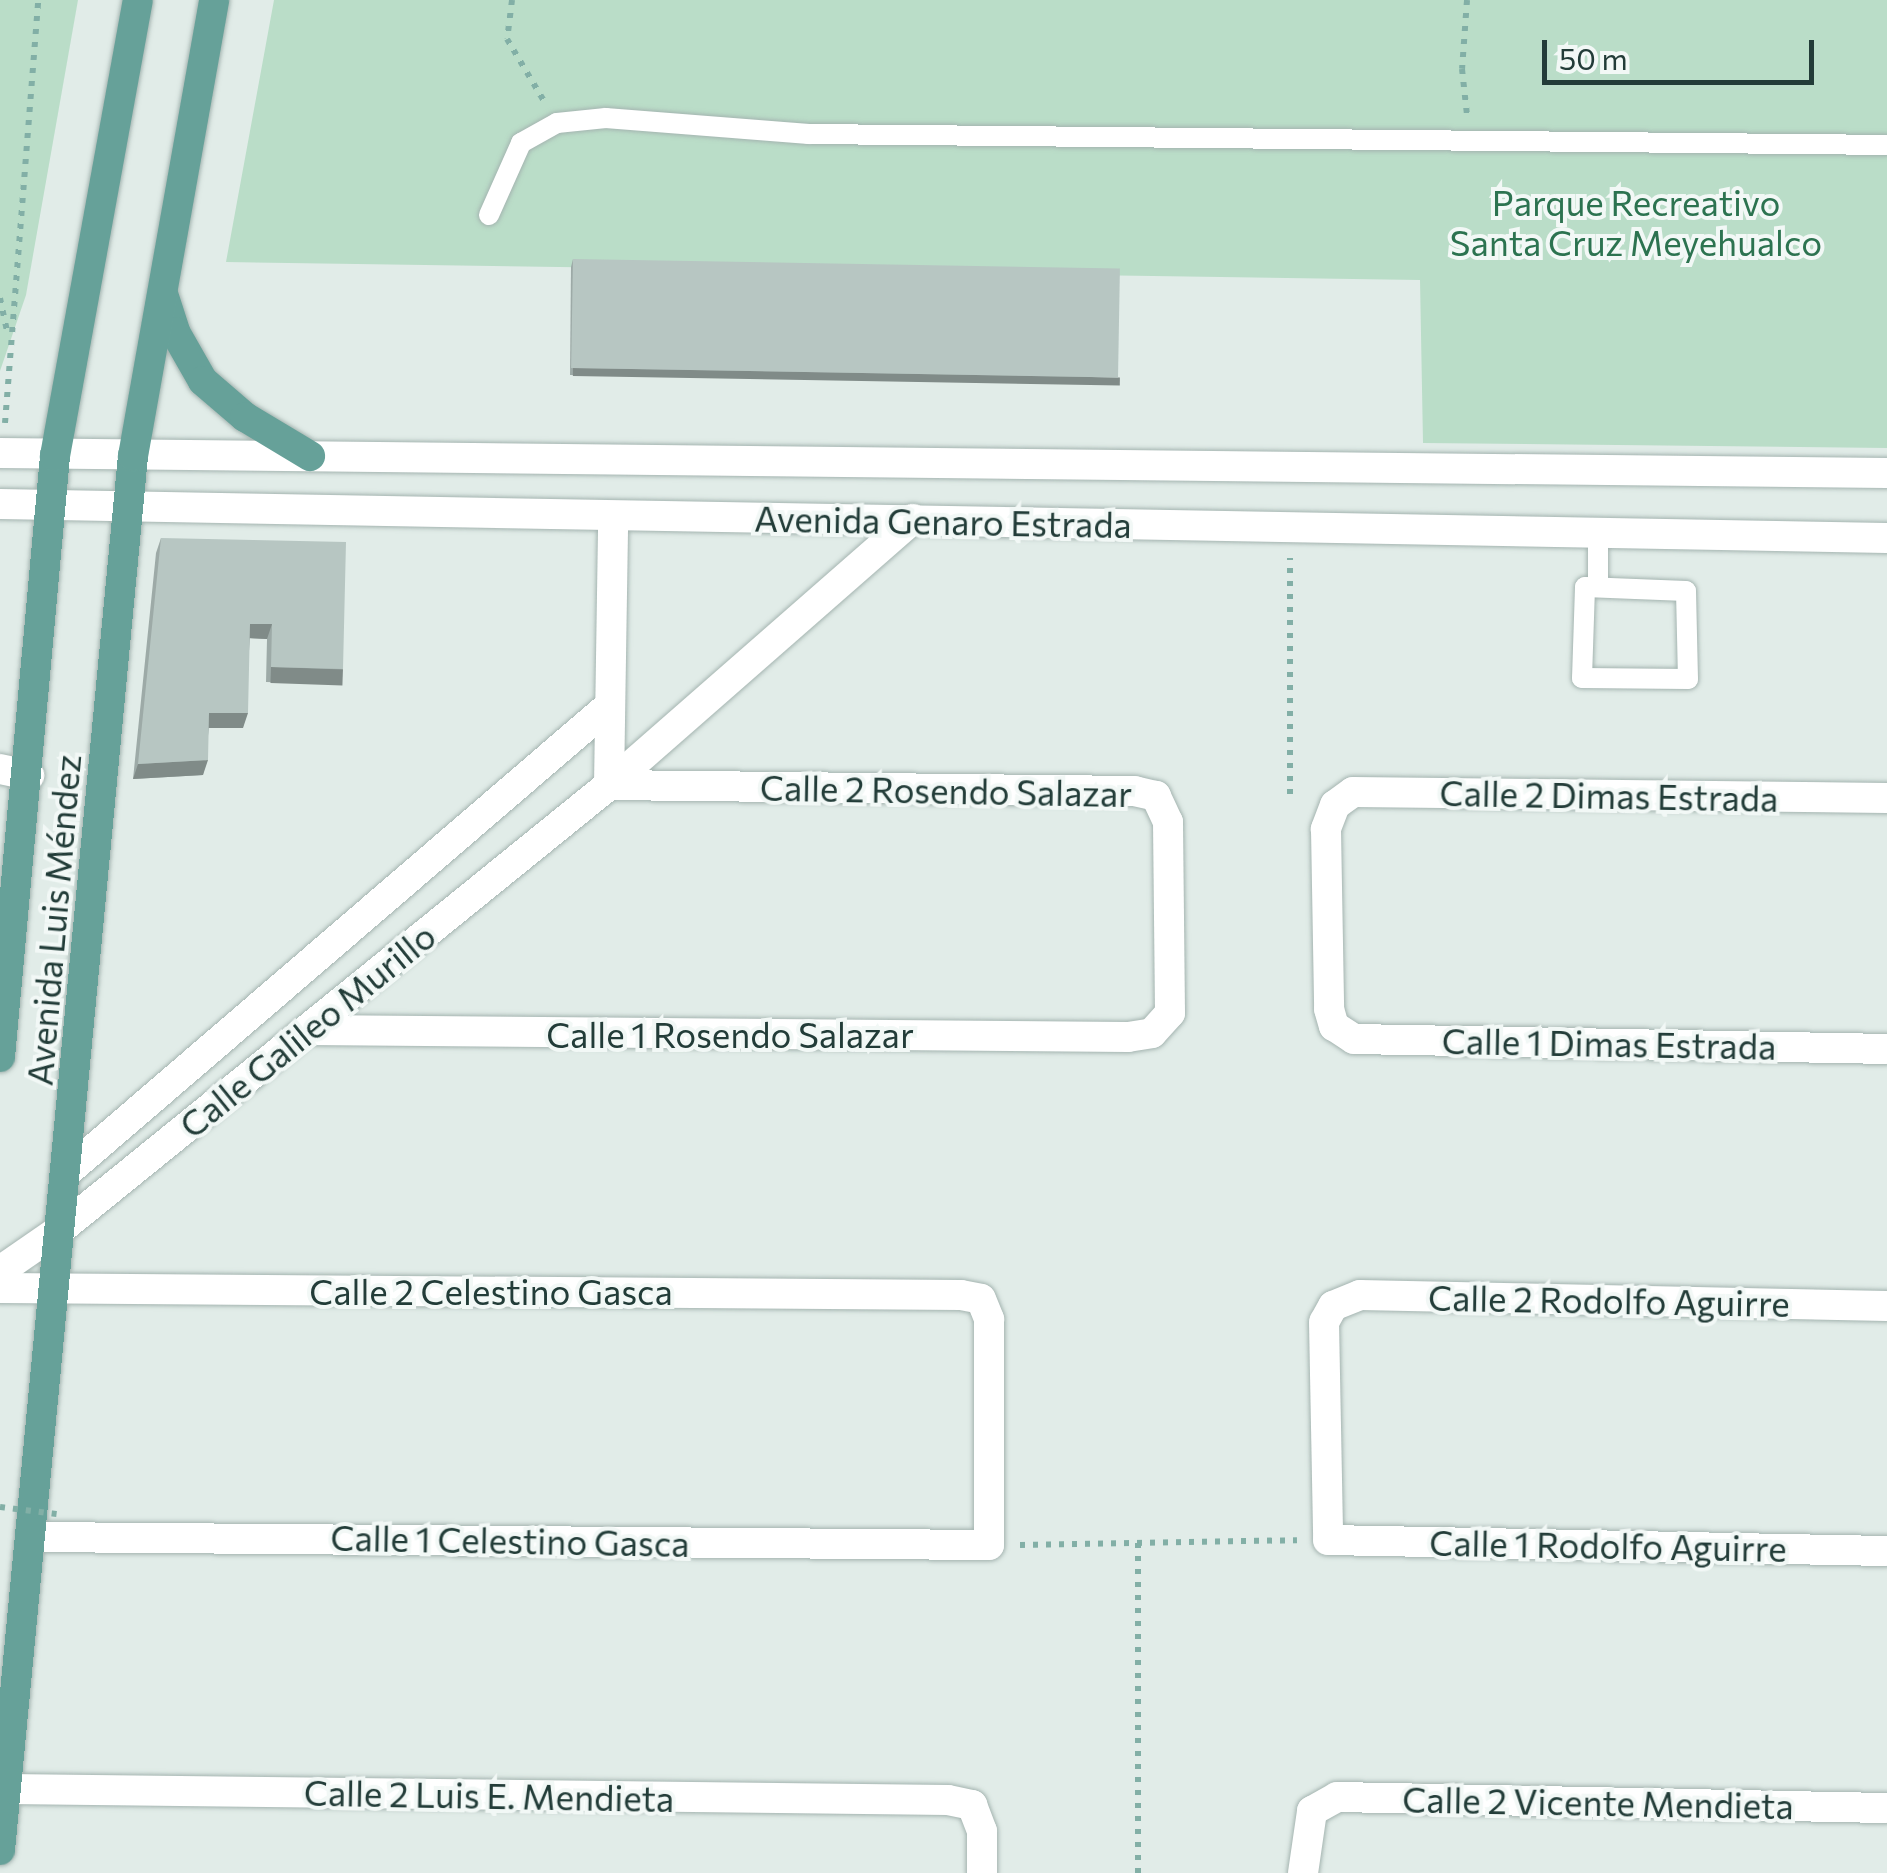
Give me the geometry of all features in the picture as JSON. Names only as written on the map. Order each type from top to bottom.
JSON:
[{"type":"main road","name":"Avenida Luis Méndez","points":[[0,1058],[14,772],[56,456],[138,0]]},
{"type":"main road","name":"Avenida Luis Méndez","points":[[0,1850],[134,456],[214,0]]},
{"type":"main road","points":[[161,288],[174,332],[203,381],[244,417],[310,456]]},
{"type":"street","name":"Avenida Genaro Estrada","points":[[4,453],[1887,473]]},
{"type":"street","name":"Avenida Genaro Estrada","points":[[0,504],[1887,538]]},
{"type":"street","points":[[609,785],[613,516]]},
{"type":"street","name":"Calle Galileo Murillo","points":[[0,1270],[62,1228],[609,785],[913,519]]},
{"type":"street","name":"Calle Galileo Murillo","points":[[68,1171],[610,706]]},
{"type":"street","name":"Calle 2 Rosendo Salazar","points":[[609,785],[1135,790],[1156,796],[1168,822],[1170,1013],[1152,1033]]},
{"type":"street","name":"Calle 2 Dimas Estrada","points":[[1334,1026],[1326,830],[1335,805],[1353,792],[1887,798]]},
{"type":"street","name":"Calle 1 Dimas Estrada","points":[[1334,1026],[1354,1039],[1887,1048]]},
{"type":"street","name":"Calle 1 Rosendo Salazar","points":[[308,1030],[1152,1033]]},
{"type":"street","name":"Calle 2 Celestino Gasca","points":[[0,1288],[981,1299],[989,1319],[989,1545]]},
{"type":"street","name":"Calle 2 Rodolfo Aguirre","points":[[1328,1540],[1324,1322],[1333,1306],[1360,1295],[1887,1306]]},
{"type":"street","name":"Calle 1 Celestino Gasca","points":[[30,1537],[989,1545]]},
{"type":"street","name":"Calle 1 Rodolfo Aguirre","points":[[1328,1540],[1887,1550]]},
{"type":"street","name":"Calle 2 Luis E. Mendieta","points":[[6,1789],[972,1805],[982,1831],[982,1873]]},
{"type":"street","name":"Calle 2 Vicente Mendieta","points":[[1303,1873],[1312,1812],[1337,1797],[1887,1808]]},
{"type":"lane","points":[[488,215],[521,143],[557,123],[606,118],[808,134],[1887,145]]},
{"type":"lane","points":[[1598,532],[1598,588]]},
{"type":"lane","points":[[1598,588],[1686,591],[1688,679],[1582,678],[1580,590],[1598,588]]},
{"type":"path","points":[[4,453],[3,400],[38,0]]},
{"type":"path","points":[[512,0],[507,39],[557,123]]},
{"type":"path","points":[[1467,0],[1462,69],[1471,141]]},
{"type":"path","points":[[0,298],[9,336]]},
{"type":"path","points":[[1290,527],[1290,794]]},
{"type":"path","points":[[0,1507],[65,1514]]},
{"type":"path","points":[[989,1545],[1328,1540]]},
{"type":"path","points":[[1138,1543],[1138,1873]]},
{"type":"green space","points":[[0,0],[78,0],[26,295],[0,371]]},
{"type":"green space","name":"Parque Recreativo Santa Cruz Meyehualco","points":[[274,0],[1887,0],[1887,448],[1423,443],[1420,280],[226,262]]},
{"type":"building","points":[[573,259],[1120,269],[1118,378],[571,368]]},
{"type":"building","points":[[161,538],[346,542],[343,669],[271,667],[272,624],[250,624],[248,713],[209,713],[208,760],[138,764]]}]
